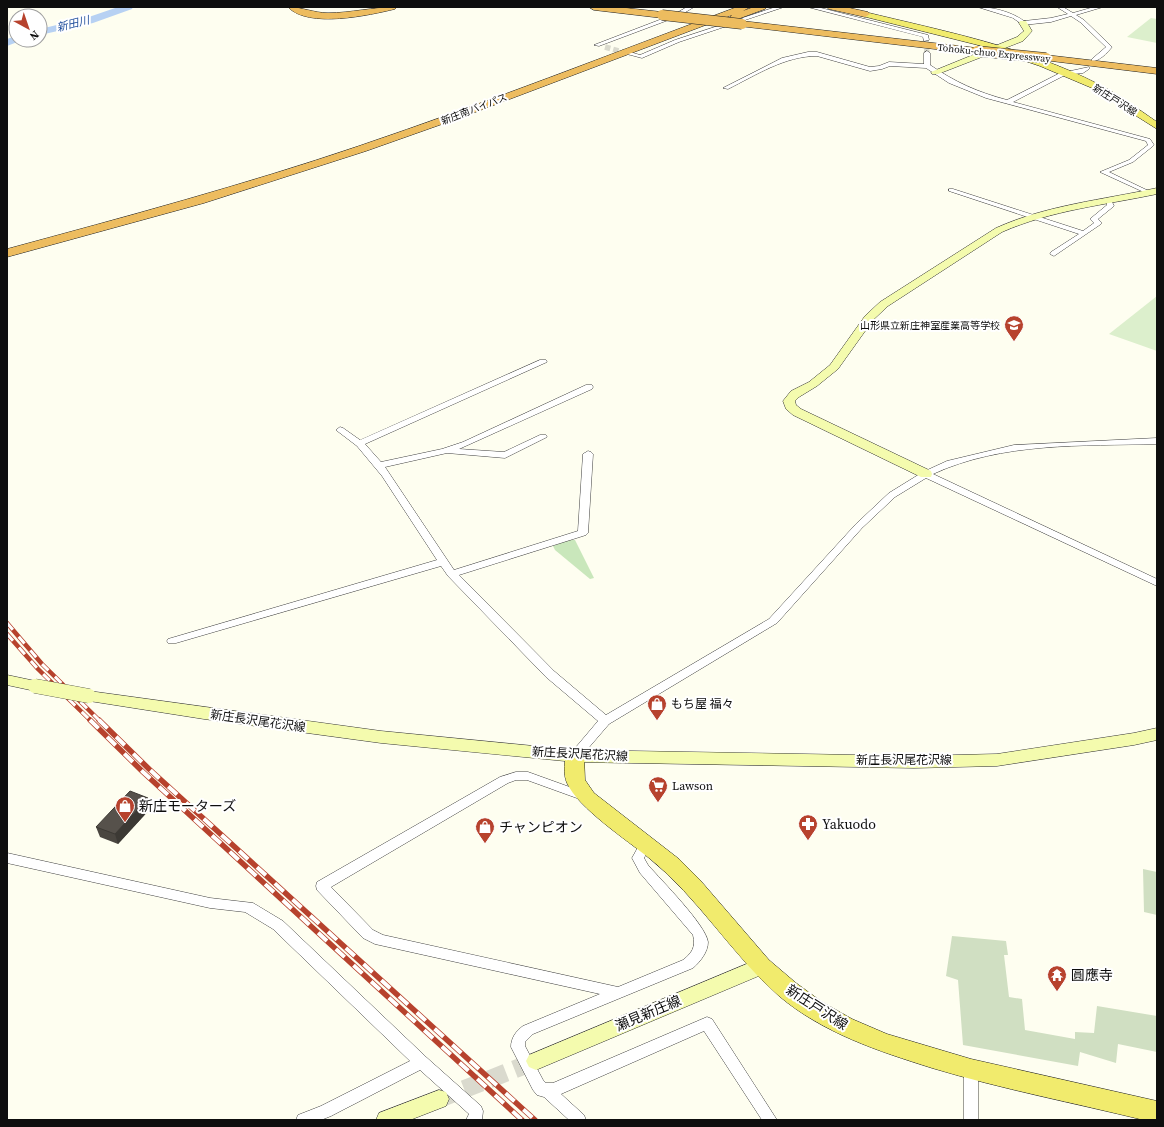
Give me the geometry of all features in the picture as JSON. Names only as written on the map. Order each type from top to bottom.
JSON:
[{"type":"highway","points":[[293,7],[300,11],[312,14],[338,16],[363,14],[392,7]]},
{"type":"highway","points":[[299,7],[315,13],[338,14],[364,12],[384,7]]},
{"type":"highway","points":[[595,7],[663,14]]},
{"type":"highway","points":[[627,7],[663,14]]},
{"type":"highway","points":[[428,125],[717,7]]},
{"type":"highway","name":"新庄南バイパス","points":[[199,199],[327,161],[745,7]]},
{"type":"highway","points":[[428,125],[762,7]]},
{"type":"highway","points":[[832,7],[865,14]]},
{"type":"highway","points":[[838,7],[865,14]]},
{"type":"highway","name":"Tohoku-chuo Expressway","points":[[663,14],[1157,71]]},
{"type":"highway","points":[[7,244],[199,199]]},
{"type":"highway","points":[[7,253],[199,199]]},
{"type":"main road","name":"新庄戸沢線","points":[[865,14],[998,48],[1023,56],[1095,86],[1157,126]]},
{"type":"main road","name":"新庄戸沢線","points":[[576,756],[574,781],[587,798],[672,864],[693,886],[761,966],[788,990],[844,1026],[883,1042],[971,1069],[1157,1112]]},
{"type":"street","points":[[605,47],[597,45],[678,15],[691,7]]},
{"type":"street","points":[[630,54],[640,57],[677,42],[781,7]]},
{"type":"street","points":[[811,7],[926,36],[926,40]]},
{"type":"street","points":[[935,72],[1020,40],[1028,31],[1023,23],[1009,15],[982,7]]},
{"type":"street","points":[[1060,7],[1073,14],[1109,47],[1094,60]]},
{"type":"street","points":[[1023,23],[1051,20],[1100,7]]},
{"type":"street","points":[[927,52],[927,66]]},
{"type":"street","points":[[726,88],[784,59],[808,54],[817,54],[870,69],[893,64],[927,66],[964,88],[1008,102],[1148,140],[1151,145],[1131,161],[1103,172],[1154,192]]},
{"type":"street","points":[[1008,102],[1065,74],[1083,71],[1087,68]]},
{"type":"street","points":[[951,190],[1084,233]]},
{"type":"street","points":[[1154,192],[1044,212],[1017,221],[999,230],[884,304],[870,318],[834,367],[813,384],[796,394],[789,401],[790,406],[797,412],[1157,583]]},
{"type":"street","points":[[1054,254],[1098,224],[1093,219],[1112,206],[1109,201]]},
{"type":"street","points":[[360,443],[543,362]]},
{"type":"street","points":[[378,466],[444,451],[466,444],[589,387]]},
{"type":"street","points":[[340,430],[360,443],[378,466],[399,494],[442,562],[452,574],[550,674],[605,721]]},
{"type":"street","points":[[444,451],[505,454],[543,437]]},
{"type":"street","points":[[576,756],[605,721],[773,621],[859,526],[892,496],[926,474],[950,463],[1014,448],[1157,441]]},
{"type":"street","points":[[452,574],[583,533],[588,454]]},
{"type":"street","points":[[172,641],[442,562]]},
{"type":"street","name":"新庄長沢尾花沢線","points":[[7,680],[89,696],[204,714],[358,734],[576,756],[914,762],[997,760],[1134,740],[1157,734]]},
{"type":"street","points":[[587,798],[528,776],[516,776],[491,787],[322,886],[368,934],[380,940],[616,992]]},
{"type":"street","points":[[646,843],[638,858],[644,869],[698,932],[702,939],[697,956],[688,964],[616,992],[528,1030],[519,1038],[518,1047],[538,1085],[542,1090],[548,1091],[554,1090],[707,1023],[770,1120]]},
{"type":"street","points":[[7,858],[210,903],[248,907],[278,925],[421,1062],[476,1111],[476,1118],[473,1120]]},
{"type":"street","name":"瀬見新庄線","points":[[536,1061],[761,966]]},
{"type":"street","points":[[304,1120],[326,1111],[421,1062]]},
{"type":"street","points":[[971,1069],[971,1120]]},
{"type":"street","points":[[548,1091],[579,1120]]},
{"type":"street","points":[[386,1120],[438,1099]]},
{"type":"green space","points":[[1151,18],[1157,19],[1157,43],[1127,37]]},
{"type":"green space","points":[[1157,296],[1157,351],[1109,334]]},
{"type":"green space","points":[[569,540],[575,540],[594,578],[590,579],[555,550],[553,546]]},
{"type":"green space","points":[[1143,869],[1157,872],[1157,915],[1144,912]]},
{"type":"green space","points":[[952,936],[1006,941],[1008,955],[1004,955],[1009,997],[1022,999],[1025,1030],[1075,1039],[1075,1032],[1094,1033],[1097,1006],[1157,1016],[1157,1052],[1118,1044],[1116,1063],[1080,1052],[1078,1066],[963,1045],[958,980],[946,976]]},
{"type":"building","points":[[130,791],[148,798],[115,834],[96,827]]},
{"type":"waterway","name":"新田川","points":[[48,30],[89,21],[128,7]]},
{"type":"tunnel","points":[[926,40],[927,53]]},
{"type":"tunnel","points":[[605,47],[630,54]]},
{"type":"tunnel","points":[[439,1099],[536,1061]]},
{"type":"railway","points":[[7,623],[42,664],[100,721]]},
{"type":"railway","points":[[7,634],[38,669],[91,721]]},
{"type":"railway","points":[[90,720],[143,772],[522,1120]]},
{"type":"railway","points":[[99,720],[149,769],[535,1120]]},
{"type":"place","name":"山形県立新庄神室産業高等学校","points":[[1014,342]]},
{"type":"place","name":"もち屋 福々","points":[[657,721]]},
{"type":"place","name":"Lawson","points":[[658,803]]},
{"type":"place","name":"新庄モーターズ","points":[[125,823]]},
{"type":"place","name":"Yakuodo","points":[[808,841]]},
{"type":"place","name":"チャンピオン","points":[[485,844]]},
{"type":"place","name":"圓應寺","points":[[1057,992]]}]
